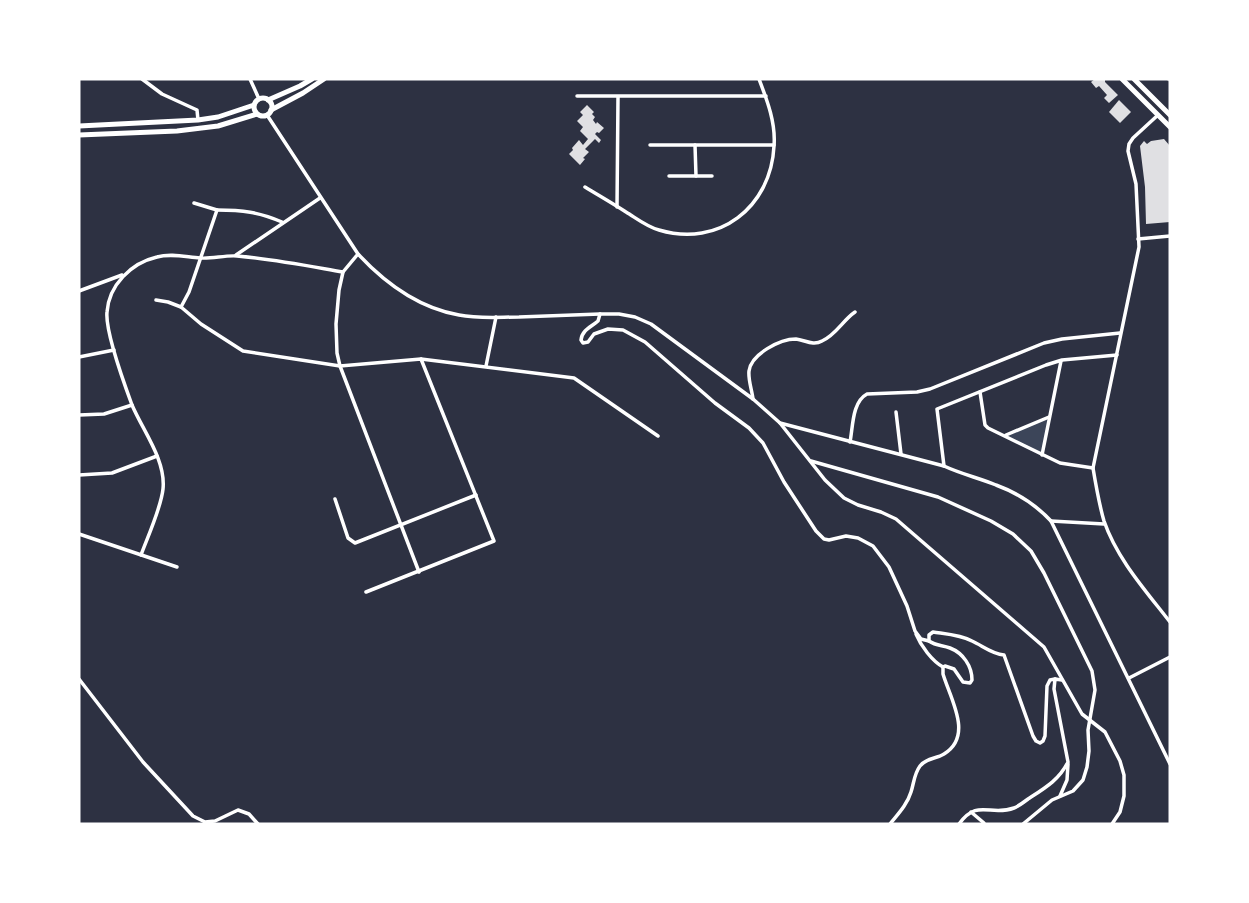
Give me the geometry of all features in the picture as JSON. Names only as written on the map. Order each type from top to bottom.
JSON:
[{"type":"main road","points":[[79,126],[218,117],[254,106],[259,99],[268,100],[312,79]]},
{"type":"main road","points":[[79,135],[177,131],[218,126],[257,114],[262,116],[324,79]]},
{"type":"main road","points":[[1122,79],[1170,127]]},
{"type":"main road","points":[[1134,79],[1170,116]]},
{"type":"main road","points":[[268,100],[271,104],[269,113]]},
{"type":"main road","points":[[254,106],[257,114]]},
{"type":"street","points":[[142,79],[162,94],[197,110],[198,120]]},
{"type":"street","points":[[257,79],[251,80],[259,99]]},
{"type":"street","points":[[584,187],[657,230],[678,234],[703,233],[724,227],[743,215],[758,200],[771,168],[774,145],[772,121],[759,79]]},
{"type":"street","points":[[578,96],[766,96]]},
{"type":"street","points":[[617,207],[618,97]]},
{"type":"street","points":[[269,113],[320,198],[358,254],[396,288],[430,307],[457,315],[496,317],[619,314],[651,324],[753,399],[780,423],[825,480],[844,498],[896,519],[1044,648],[1082,714],[1105,732],[1124,775],[1124,796],[1120,811],[1112,824]]},
{"type":"street","points":[[1158,115],[1129,144],[1128,151],[1136,184],[1139,247],[1093,468],[1105,524],[1124,561],[1170,622]]},
{"type":"street","points":[[650,145],[774,145]]},
{"type":"street","points":[[695,145],[696,176]]},
{"type":"street","points":[[668,176],[712,176]]},
{"type":"street","points":[[234,256],[320,198]]},
{"type":"street","points":[[194,203],[217,210],[242,210],[263,214],[282,222]]},
{"type":"street","points":[[181,307],[189,292],[217,210]]},
{"type":"street","points":[[1139,239],[1170,236]]},
{"type":"street","points":[[358,254],[343,272],[335,324],[337,353],[419,572]]},
{"type":"street","points":[[79,291],[124,274],[136,265],[157,257],[182,255],[201,258],[234,256],[343,272]]},
{"type":"street","points":[[124,274],[113,292],[107,313],[108,329],[132,405],[162,471],[163,489],[141,555]]},
{"type":"street","points":[[156,300],[181,307],[201,324],[243,351],[340,366],[421,359],[574,378],[658,436]]},
{"type":"street","points":[[753,399],[749,370],[763,352],[774,344],[793,339],[822,342],[855,312]]},
{"type":"street","points":[[600,314],[598,321],[584,331],[581,337],[583,343],[589,342],[594,334],[623,330],[645,342],[748,428],[763,443],[784,482],[824,539],[846,536],[858,538],[873,546],[889,567],[918,640],[937,664],[954,669],[963,682],[970,683],[970,668],[959,653],[950,648],[933,645],[921,639],[915,631]]},
{"type":"street","points":[[486,366],[496,317]]},
{"type":"street","points":[[850,442],[857,404],[860,398],[867,394],[930,389],[1044,343],[1121,333]]},
{"type":"street","points":[[79,357],[114,351]]},
{"type":"street","points":[[944,466],[937,409],[1062,360],[1117,355]]},
{"type":"street","points":[[366,592],[494,541],[421,359]]},
{"type":"street","points":[[1042,455],[1062,360]]},
{"type":"street","points":[[980,392],[985,425],[988,428],[1060,463],[1093,468]]},
{"type":"street","points":[[79,415],[104,414],[132,405]]},
{"type":"street","points":[[896,412],[901,454]]},
{"type":"street","points":[[1005,435],[1049,417]]},
{"type":"street","points":[[780,423],[944,466],[997,485],[1041,510],[1051,520],[1170,764]]},
{"type":"street","points":[[79,475],[112,473],[156,456]]},
{"type":"street","points":[[811,461],[938,497],[990,521],[1013,534],[1031,551],[1044,573],[1092,671],[1094,690],[1088,730],[1089,751],[1083,780],[1073,791],[1052,800],[1023,824]]},
{"type":"street","points":[[335,499],[348,538],[355,543],[476,495]]},
{"type":"street","points":[[1051,520],[1105,524]]},
{"type":"street","points":[[79,534],[177,568]]},
{"type":"street","points":[[929,641],[929,635],[933,632],[942,633],[971,640],[996,654],[1004,654],[1035,741],[1040,743],[1045,736],[1050,680],[1062,680]]},
{"type":"street","points":[[1129,678],[1170,657]]},
{"type":"street","points":[[890,824],[905,807],[918,769],[924,762],[943,755],[955,744],[959,723],[943,667]]},
{"type":"street","points":[[79,679],[143,762],[193,816],[205,822],[215,821],[238,810],[249,814],[258,824]]},
{"type":"street","points":[[1055,679],[1054,689],[1068,762],[1067,780],[1060,796]]},
{"type":"street","points":[[959,824],[977,809],[1015,808],[1054,782],[1068,762]]},
{"type":"street","points":[[971,812],[985,824]]},
{"type":"shaded area","points":[[1049,417],[1042,455],[1005,435]]},
{"type":"building","points":[[1105,79],[1118,95],[1109,103],[1104,98],[1107,95],[1091,82]]},
{"type":"building","points":[[1119,100],[1131,112],[1120,123],[1109,112]]},
{"type":"building","points":[[587,105],[594,112],[593,120],[604,128],[595,134],[601,140],[599,143],[595,139],[585,149],[589,152],[580,165],[569,154],[579,140],[583,145],[588,139],[580,131],[583,127],[577,121],[583,115],[580,112]]},
{"type":"building","points":[[1164,139],[1170,146],[1170,222],[1146,224],[1140,146],[1144,141],[1147,144]]}]
